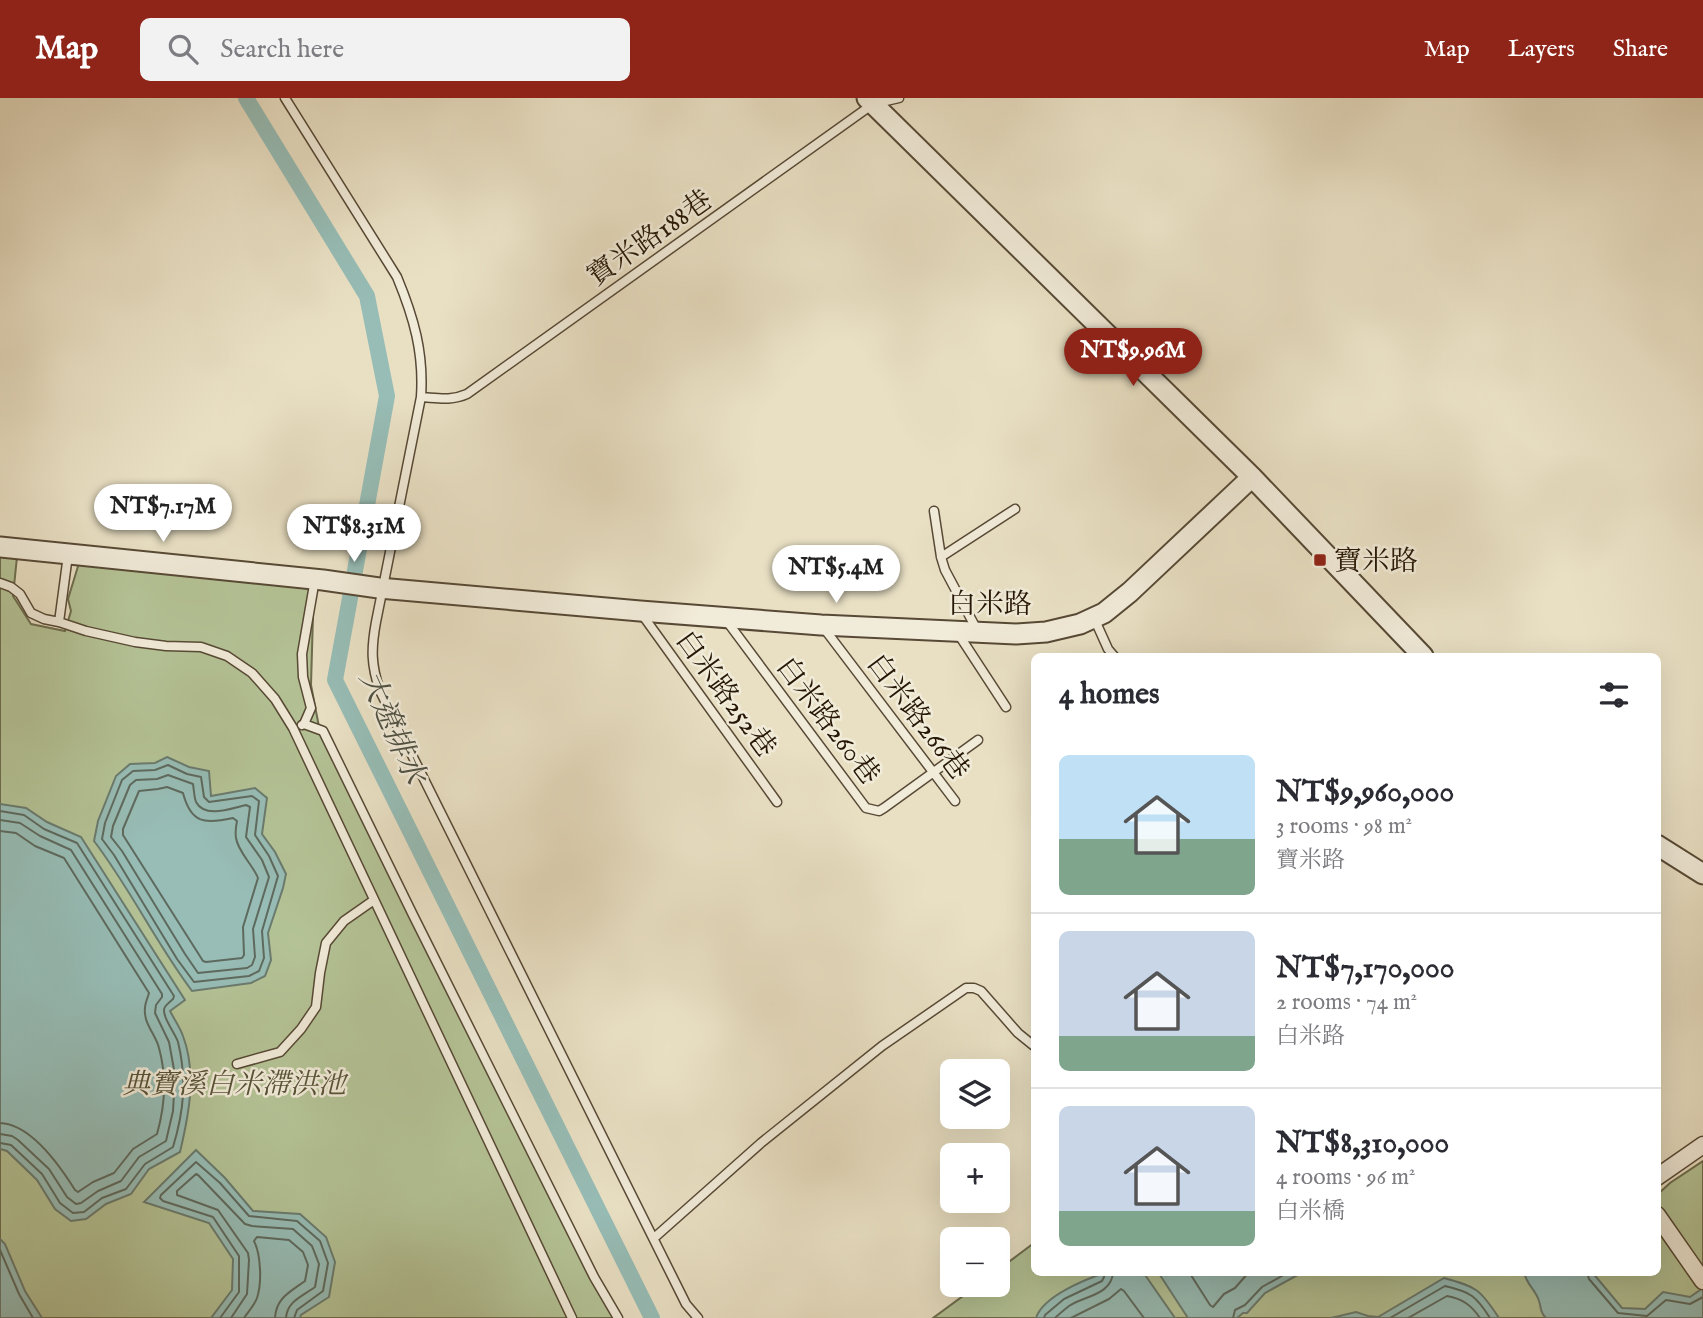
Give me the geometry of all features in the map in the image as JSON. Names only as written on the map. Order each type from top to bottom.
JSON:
[{"type":"street","points":[[870,101],[1252,477],[1420,653]]},
{"type":"street","name":"白米路","points":[[319,579],[381,588],[821,625],[978,633],[1046,632],[1080,624],[1104,613],[1130,592],[1252,477]]},
{"type":"street","points":[[0,547],[319,579]]},
{"type":"street","points":[[1661,848],[1703,874]]},
{"type":"street","points":[[1661,1174],[1703,1146]]},
{"type":"street","points":[[1661,1220],[1703,1281]]},
{"type":"lane","points":[[285,98],[397,278],[410,309],[418,339],[421,397],[381,588],[372,651],[374,674],[380,691],[687,1304],[698,1318]]},
{"type":"lane","name":"寶米路188巷","points":[[421,397],[448,400],[467,394],[870,101],[899,98]]},
{"type":"lane","points":[[941,557],[1015,509]]},
{"type":"lane","points":[[934,511],[945,570],[978,633]]},
{"type":"lane","points":[[60,622],[68,554]]},
{"type":"lane","points":[[304,724],[311,708],[303,677],[302,654],[319,579]]},
{"type":"lane","points":[[0,583],[20,594],[31,612],[44,619],[135,642],[201,647],[227,656],[252,673],[275,699],[293,728],[572,1318]]},
{"type":"lane","name":"白米路252巷","points":[[640,611],[777,802]]},
{"type":"lane","name":"白米路260巷","points":[[724,617],[866,808],[879,811],[978,740]]},
{"type":"lane","points":[[1094,618],[1111,653]]},
{"type":"lane","name":"白米路266巷","points":[[821,625],[955,801]]},
{"type":"lane","points":[[958,632],[1006,707]]},
{"type":"lane","points":[[293,728],[304,724],[323,731],[594,1276],[618,1318]]},
{"type":"lane","points":[[237,1064],[280,1052],[301,1030],[316,1007],[326,943],[344,921],[374,900]]},
{"type":"lane","points":[[654,1238],[761,1143],[872,1054],[966,988],[981,991],[1018,1033],[1031,1044]]},
{"type":"green space","name":"典寶溪白米滯洪池","points":[[0,555],[17,557],[13,596],[31,624],[65,631],[71,611],[68,599],[79,563],[314,581],[311,685],[319,727],[614,1318],[0,1318]]},
{"type":"green space","points":[[1703,1161],[1703,1318],[933,1318],[962,1297],[1010,1297],[1010,1261],[1031,1245],[1031,1276],[1661,1276],[1661,1191]]},
{"type":"water","points":[[167,757],[189,767],[209,771],[211,796],[255,788],[267,798],[262,834],[286,874],[268,933],[271,960],[265,976],[251,983],[192,991],[94,841],[98,821],[116,776],[130,764],[155,763]]},
{"type":"water","points":[[0,804],[26,808],[47,822],[81,837],[185,1000],[170,1011],[183,1036],[190,1064],[189,1108],[180,1152],[149,1169],[131,1194],[106,1204],[86,1219],[71,1221],[55,1209],[37,1180],[7,1151],[0,1149]]},
{"type":"water","points":[[196,1150],[253,1211],[300,1214],[326,1237],[335,1262],[329,1297],[300,1318],[211,1318],[232,1290],[233,1259],[209,1223],[144,1202]]},
{"type":"water","points":[[0,1239],[5,1244],[25,1291],[42,1318],[0,1318]]},
{"type":"water","points":[[1097,1276],[1146,1276],[1175,1318],[1036,1318],[1047,1303],[1077,1284]]},
{"type":"water","points":[[1161,1276],[1296,1276],[1265,1293],[1247,1313],[1237,1318],[1188,1318]]},
{"type":"water","points":[[1526,1276],[1595,1276],[1622,1308],[1645,1309],[1663,1292],[1690,1297],[1703,1288],[1703,1318],[1546,1318],[1541,1312],[1538,1297]]},
{"type":"water","points":[[1444,1278],[1477,1290],[1499,1318],[1331,1318],[1356,1312],[1378,1317]]},
{"type":"waterway","name":"大遼排水","points":[[246,98],[367,296],[387,396],[335,680],[652,1318]]},
{"type":"place","name":"寶米路","points":[[1320,560]]}]
